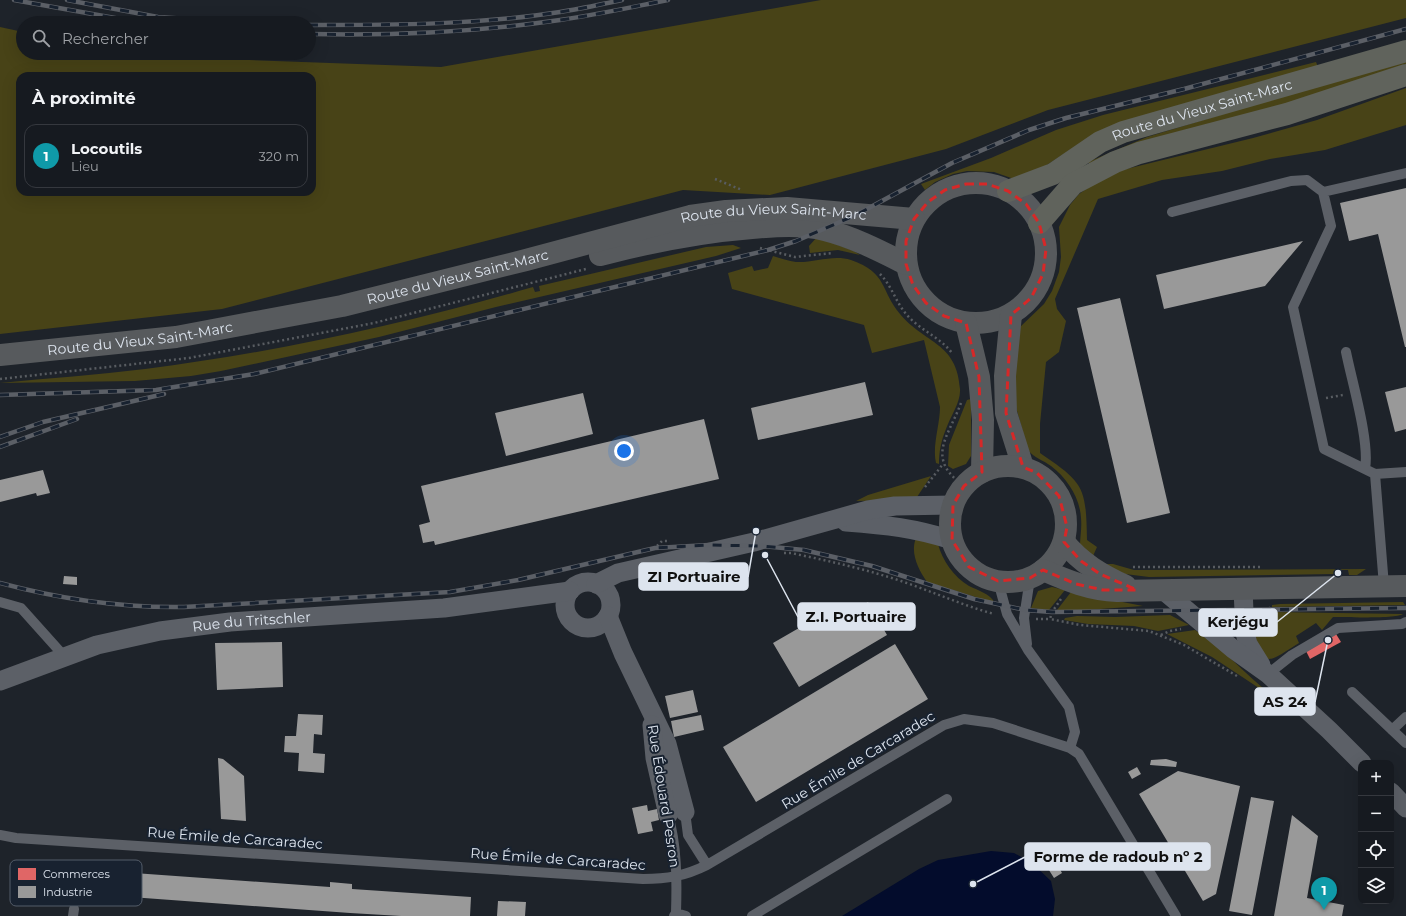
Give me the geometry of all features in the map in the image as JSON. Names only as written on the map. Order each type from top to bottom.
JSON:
[{"type":"highway","name":"Route du Vieux Saint-Marc","points":[[1008,191],[1053,174],[1100,142],[1123,132],[1406,51]]},
{"type":"highway","name":"Route du Vieux Saint-Marc","points":[[1039,223],[1073,184],[1114,162],[1139,153],[1287,114],[1406,76]]},
{"type":"main road","points":[[966,184],[987,184],[1008,191],[1026,204],[1039,223],[1046,249],[1043,274],[1031,298],[1011,315],[989,322],[966,323],[944,316],[926,303],[913,285],[906,264],[906,241],[914,219],[928,202],[945,190],[966,184]]},
{"type":"main road","name":"Route du Vieux Saint-Marc","points":[[0,355],[176,337],[342,306],[698,215],[726,211],[787,208],[914,219]]},
{"type":"main road","name":"Route du Vieux Saint-Marc","points":[[0,364],[180,352],[339,319],[646,244],[697,234],[788,226],[824,230],[847,237],[906,264]]},
{"type":"main road","points":[[1011,315],[1005,376],[1006,413],[1023,468]]},
{"type":"main road","points":[[966,323],[979,377],[982,420],[982,472]]},
{"type":"main road","points":[[1009,466],[1023,468],[1038,474],[1050,483],[1060,496],[1065,511],[1066,527],[1064,542],[1056,558],[1036,574],[1014,582],[998,581],[983,576],[969,567],[959,555],[952,540],[950,517],[953,505],[964,486],[982,472],[995,467],[1009,466]]},
{"type":"main road","points":[[1064,542],[1081,561],[1100,574],[1137,590]]},
{"type":"main road","points":[[1036,574],[1103,590],[1164,591],[1304,586],[1406,586]]},
{"type":"street","points":[[637,569],[597,626],[589,628],[577,625],[568,617],[565,606],[570,591],[579,584],[596,584],[618,572],[740,545],[833,521],[868,510],[894,506],[953,505]]},
{"type":"street","points":[[833,521],[896,526],[919,530],[952,540]]},
{"type":"street","points":[[596,584],[605,590],[609,607]]},
{"type":"street","points":[[1243,589],[1244,624],[1248,644],[1268,674]]},
{"type":"street","name":"Rue du Tritschler","points":[[0,681],[64,656],[121,638],[177,628],[444,608],[570,591]]},
{"type":"street","points":[[1164,591],[1205,626],[1268,674],[1359,760]]},
{"type":"street","name":"Rue du Tritschler","points":[[510,600],[547,607],[568,617]]},
{"type":"street","name":"Rue Édouard Pesron","points":[[609,607],[623,653],[652,716],[652,734],[655,758],[676,813]]},
{"type":"street","name":"Rue Édouard Pesron","points":[[589,628],[623,653]]},
{"type":"street","points":[[1394,795],[1406,808]]},
{"type":"lane","points":[[1323,192],[1406,173]]},
{"type":"lane","points":[[1172,212],[1291,181],[1307,180],[1323,192],[1331,226],[1293,307],[1324,449],[1375,474],[1406,472]]},
{"type":"lane","points":[[1346,352],[1364,440],[1367,461],[1365,469]]},
{"type":"lane","points":[[1375,474],[1384,586]]},
{"type":"lane","points":[[1028,650],[1024,618],[1036,574]]},
{"type":"lane","points":[[998,581],[1007,614],[1028,650],[1069,707],[1075,732],[1070,748],[1079,754],[1176,916]]},
{"type":"lane","points":[[0,602],[21,608],[64,656]]},
{"type":"lane","points":[[1268,674],[1292,655],[1338,628],[1402,624],[1406,622]]},
{"type":"lane","points":[[1352,692],[1406,743]]},
{"type":"lane","points":[[1392,730],[1406,717]]},
{"type":"lane","name":"Rue Émile de Carcaradec","points":[[0,835],[16,838],[643,879],[677,877],[707,865],[944,725],[964,719],[993,723],[1070,748]]},
{"type":"lane","points":[[752,916],[947,800]]},
{"type":"lane","name":"Rue Édouard Pesron","points":[[676,813],[707,865]]},
{"type":"lane","name":"Rue Édouard Pesron","points":[[676,813],[673,839],[679,915]]},
{"type":"path","points":[[715,179],[748,192]]},
{"type":"path","points":[[753,246],[795,257],[840,254]]},
{"type":"path","points":[[0,378],[189,358],[374,323],[594,267]]},
{"type":"path","points":[[877,271],[886,280],[907,315],[921,328],[938,339],[954,355]]},
{"type":"path","points":[[1314,400],[1354,393]]},
{"type":"path","points":[[962,399],[942,447],[942,457],[943,464],[952,478],[964,486]]},
{"type":"path","points":[[792,553],[843,564],[903,582],[994,614],[1007,614]]},
{"type":"path","points":[[1244,624],[1253,625],[1264,619],[1272,604]]},
{"type":"path","points":[[1024,618],[1050,619]]},
{"type":"path","points":[[1160,635],[1170,631],[1205,626]]},
{"type":"highlighted area","points":[[966,184],[987,184],[1008,191],[1026,204],[1039,223],[1046,249],[1043,274],[1031,298],[1011,315],[1006,413],[1023,467],[1037,473],[1059,496],[1067,527],[1064,542],[1081,561],[1100,574],[1137,590],[1103,590],[1076,584],[1043,570],[1030,578],[998,581],[969,567],[952,540],[953,505],[964,486],[982,472],[979,377],[966,323],[944,316],[926,303],[913,285],[906,264],[906,241],[914,219],[928,202],[945,190]]},
{"type":"shaded area","points":[[821,0],[1406,0],[1406,18],[1048,110],[946,149],[770,195],[683,190],[222,309],[0,334],[0,27],[16,30],[16,60],[250,60],[441,67]]},
{"type":"shaded area","points":[[1406,59],[1406,64],[1336,89],[1090,165],[1088,162],[1147,137]]},
{"type":"shaded area","points":[[1316,62],[1318,67],[1076,146],[1036,172],[1014,179],[994,172],[967,171],[953,174],[935,182],[925,190],[921,184],[991,158],[1056,130],[1103,115]]},
{"type":"shaded area","points":[[1406,88],[1406,125],[1325,150],[1270,159],[1222,171],[1162,180],[1098,199],[1055,299],[1057,309],[1066,321],[1059,352],[1046,362],[1040,424],[1040,453],[1074,479],[1080,488],[1085,508],[1087,540],[1097,547],[1093,556],[1080,546],[1081,518],[1078,503],[1072,489],[1057,471],[1028,450],[1014,400],[1015,371],[1020,327],[1044,304],[1052,291],[1059,272],[1061,257],[1059,227],[1070,205],[1079,194],[1092,185],[1122,170],[1253,138],[1317,120]]},
{"type":"shaded area","points":[[817,237],[854,251],[860,255],[838,250],[810,253],[809,246]]},
{"type":"shaded area","points":[[733,245],[741,248],[716,256],[496,307],[379,337],[221,371],[191,376],[135,381],[0,383],[145,369],[243,354],[341,336],[437,313],[533,287],[535,292],[540,291],[539,286],[706,247]]},
{"type":"shaded area","points":[[773,256],[796,262],[844,258],[863,265],[877,276],[900,314],[946,353],[953,362],[958,374],[960,394],[943,438],[939,464],[936,463],[935,450],[940,407],[924,340],[872,353],[864,325],[732,289],[728,273],[752,266],[754,271],[768,268]]},
{"type":"shaded area","points":[[971,399],[971,456],[966,464],[953,469],[948,466],[949,445],[967,400]]},
{"type":"shaded area","points":[[931,476],[915,500],[856,501],[868,495]]},
{"type":"shaded area","points":[[917,536],[938,544],[942,556],[949,568],[958,578],[969,586],[987,595],[995,603],[927,582],[918,566],[914,554]]},
{"type":"shaded area","points":[[1103,564],[1113,564],[1134,570],[1366,569],[1357,575],[1349,575],[1348,570],[1336,570],[1336,574],[1149,577],[1125,574]]},
{"type":"shaded area","points":[[1052,587],[1065,590],[1049,610],[1031,608],[1038,591]]},
{"type":"shaded area","points":[[1071,592],[1143,606],[1086,610],[1057,610]]},
{"type":"shaded area","points":[[1403,602],[1405,605],[1272,607],[1272,605],[1280,604]]},
{"type":"shaded area","points":[[1273,612],[1403,614],[1391,617],[1333,617],[1322,630],[1316,623],[1296,636],[1299,643],[1280,655],[1268,659],[1264,657],[1260,651],[1253,629]]},
{"type":"shaded area","points":[[1170,615],[1189,625],[1158,631],[1134,626],[1088,624],[1064,620],[1065,618],[1077,616],[1115,617]]},
{"type":"shaded area","points":[[1195,630],[1225,653],[1272,695],[1271,696],[1212,657],[1167,634]]},
{"type":"water","points":[[991,851],[1014,853],[1032,863],[1051,881],[1055,899],[1053,916],[842,916],[919,869],[938,860]]},
{"type":"building: Commerces","points":[[1336,634],[1341,642],[1310,659],[1306,651]]},
{"type":"building: Industrie","points":[[1406,188],[1405,347],[1378,234],[1349,241],[1340,203]]},
{"type":"building: Industrie","points":[[1303,241],[1265,286],[1164,309],[1156,275]]},
{"type":"building: Industrie","points":[[1120,298],[1170,513],[1127,523],[1077,308]]},
{"type":"building: Industrie","points":[[865,382],[873,415],[758,440],[751,408]]},
{"type":"building: Industrie","points":[[1406,387],[1406,429],[1395,432],[1385,392]]},
{"type":"building: Industrie","points":[[583,393],[593,434],[506,456],[495,413]]},
{"type":"building: Industrie","points":[[704,419],[719,479],[435,545],[434,541],[423,543],[419,525],[430,522],[421,486]]},
{"type":"building: Industrie","points":[[43,470],[50,493],[37,496],[36,493],[0,502],[0,480]]},
{"type":"building: Industrie","points":[[64,576],[77,577],[77,585],[63,584]]},
{"type":"building: Industrie","points":[[868,602],[887,635],[799,687],[773,643],[818,617],[825,628]]},
{"type":"building: Industrie","points":[[282,642],[283,687],[217,690],[215,643]]},
{"type":"building: Industrie","points":[[895,644],[928,699],[756,802],[723,747]]},
{"type":"building: Industrie","points":[[693,690],[698,712],[670,718],[665,696]]},
{"type":"building: Industrie","points":[[298,714],[323,715],[322,735],[314,734],[313,753],[325,754],[324,773],[298,771],[299,753],[284,752],[285,736],[296,736]]},
{"type":"building: Industrie","points":[[701,715],[704,730],[674,737],[671,721]]},
{"type":"building: Industrie","points":[[218,758],[223,759],[244,776],[246,821],[221,819]]},
{"type":"building: Industrie","points":[[1166,759],[1177,762],[1176,767],[1150,765],[1151,760]]},
{"type":"building: Industrie","points":[[1137,767],[1141,774],[1132,779],[1128,772]]},
{"type":"building: Industrie","points":[[1178,771],[1240,786],[1216,894],[1203,901],[1139,794]]},
{"type":"building: Industrie","points":[[1251,797],[1274,801],[1252,915],[1229,911]]},
{"type":"building: Industrie","points":[[647,805],[648,811],[657,809],[659,820],[651,822],[653,831],[638,834],[632,808]]},
{"type":"building: Industrie","points":[[1292,815],[1318,836],[1307,898],[1344,905],[1342,916],[1274,916]]},
{"type":"building: Industrie","points":[[1056,862],[1062,873],[1054,878],[1047,867]]},
{"type":"building: Industrie","points":[[142,874],[330,887],[330,882],[352,884],[352,889],[471,897],[470,916],[401,916],[142,898]]},
{"type":"building: Industrie","points":[[498,901],[526,902],[525,916],[497,916]]},
{"type":"railway","points":[[14,0],[104,16]]},
{"type":"railway","points":[[67,0],[153,16]]},
{"type":"railway","points":[[316,25],[403,24],[498,20],[568,11],[622,0]]},
{"type":"railway","points":[[316,34],[403,34],[498,28],[574,18],[668,0]]},
{"type":"railway","points":[[0,395],[156,390],[254,374],[768,250],[796,241],[856,215],[952,163],[1029,130],[1066,118],[1184,89],[1406,29]]},
{"type":"railway","points":[[0,437],[43,422],[164,394]]},
{"type":"railway","points":[[0,447],[77,419]]},
{"type":"railway","points":[[0,583],[68,598],[137,606],[184,607],[450,592],[518,580],[655,548],[709,545],[762,546],[804,550],[872,566],[974,599],[1025,610],[1052,612],[1406,608]]},
{"type":"place","name":"ZI Portuaire","points":[[756,531]]},
{"type":"place","name":"Z.I. Portuaire","points":[[765,555]]},
{"type":"place","name":"Kerjégu","points":[[1338,573]]},
{"type":"place","name":"AS 24","points":[[1328,640]]},
{"type":"place","name":"Forme de radoub nº 2","points":[[973,884]]},
{"type":"place","name":"Locoutils","points":[[1324,910]]}]
